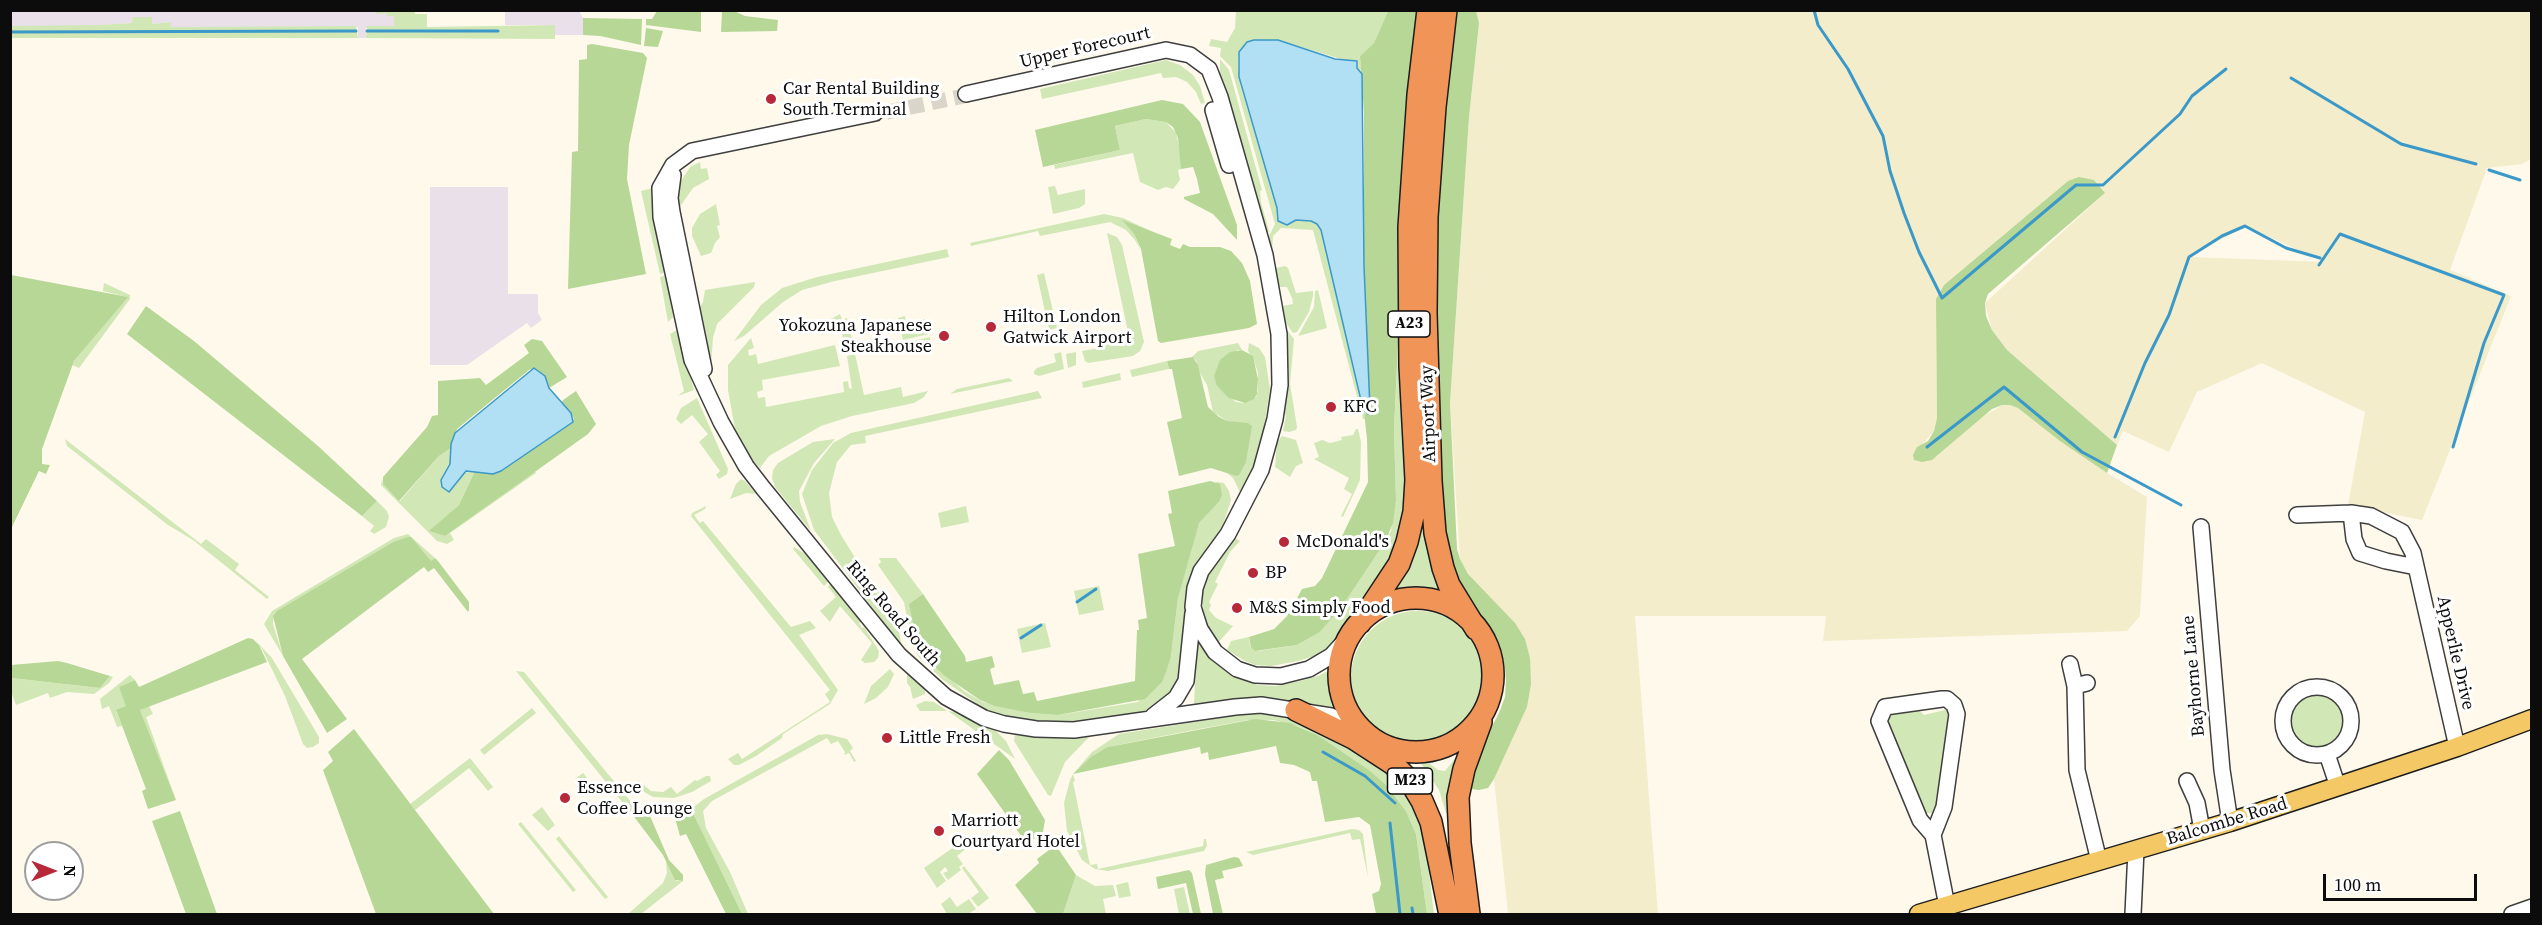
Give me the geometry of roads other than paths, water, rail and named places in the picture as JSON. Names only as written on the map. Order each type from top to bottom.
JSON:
[{"type":"highway","name":"Airport Way","points":[[1356,628],[1399,564],[1414,512],[1416,480],[1410,366],[1409,227],[1418,95],[1428,10]]},
{"type":"highway","name":"Airport Way","points":[[1446,10],[1426,218],[1431,482],[1435,533],[1443,568],[1453,591],[1476,628]]},
{"type":"highway","points":[[1422,599],[1451,606],[1476,628],[1488,646],[1493,664],[1492,689],[1485,710],[1471,730],[1449,745],[1418,752],[1379,741],[1352,717],[1341,695],[1341,662],[1356,628],[1372,613],[1390,603],[1422,599]]},
{"type":"highway","name":"M23","points":[[1296,710],[1353,738],[1395,766],[1410,781],[1431,822],[1456,913]]},
{"type":"highway","name":"M23","points":[[1456,913],[1460,848],[1458,797],[1467,760],[1485,710]]},
{"type":"highway","name":"M23","points":[[1379,741],[1417,768],[1435,796],[1456,913]]},
{"type":"main road","name":"Balcombe Road","points":[[1919,915],[2230,822],[2457,747],[2532,719]]},
{"type":"street","name":"Upper Forecourt","points":[[966,94],[1166,50],[1190,55],[1209,69],[1217,88],[1261,239],[1271,286]]},
{"type":"street","points":[[1145,720],[1170,704],[1186,681],[1196,588],[1202,571],[1228,534],[1261,470],[1273,427],[1280,385],[1279,334],[1271,286],[1202,78],[1194,67],[1180,58]]},
{"type":"street","points":[[669,226],[659,204],[660,188],[668,171],[688,153],[875,113]]},
{"type":"street","points":[[669,226],[673,176]]},
{"type":"street","name":"Ring Road South","points":[[669,226],[687,343],[700,381],[746,466],[892,648],[946,697],[995,722],[1036,729],[1074,730],[1248,705],[1270,706],[1331,716],[1379,741]]},
{"type":"street","points":[[2351,513],[2354,539],[2360,553],[2416,567]]},
{"type":"street","name":"Apperlie Drive","points":[[2298,515],[2351,513],[2371,516],[2402,532],[2413,553],[2457,747]]},
{"type":"street","name":"Bayhorne Lane","points":[[2201,526],[2222,770],[2230,822]]},
{"type":"street","points":[[1193,607],[1204,636],[1218,656],[1237,669],[1258,675],[1284,675],[1309,669],[1331,656],[1356,628]]},
{"type":"street","points":[[2070,664],[2081,684],[2077,770],[2099,861]]},
{"type":"street","points":[[2313,687],[2336,692],[2345,702],[2350,713],[2351,725],[2348,736],[2341,745],[2327,754],[2305,753],[2293,746],[2285,735],[2283,723],[2285,709],[2299,692],[2313,687]]},
{"type":"street","points":[[1933,835],[1944,807],[1956,714],[1954,705],[1947,699],[1886,707],[1879,721],[1920,820],[1933,835],[1947,906]]},
{"type":"street","points":[[2327,754],[2338,787]]},
{"type":"street","points":[[2187,781],[2197,803],[2202,830]]},
{"type":"street","points":[[2133,915],[2136,850]]},
{"type":"street","points":[[2512,915],[2532,908]]},
{"type":"water","points":[[1278,40],[1335,59],[1357,61],[1357,68],[1362,74],[1364,266],[1370,409],[1368,414],[1363,409],[1321,230],[1311,221],[1296,220],[1287,225],[1278,221],[1277,208],[1239,77],[1239,52],[1247,42]]},
{"type":"water","points":[[534,368],[545,376],[549,388],[571,413],[573,422],[501,471],[493,474],[466,471],[449,492],[442,487],[441,480],[450,464],[451,444],[455,433]]},
{"type":"waterway","points":[[1814,10],[1818,25],[1848,69],[1883,136],[1890,171],[1904,213],[1919,252],[1942,298],[2076,185],[2103,185],[2180,114],[2192,96],[2226,69]]},
{"type":"waterway","points":[[10,32],[356,31]]},
{"type":"waterway","points":[[367,31],[498,31]]},
{"type":"waterway","points":[[2291,78],[2401,144],[2476,164]]},
{"type":"waterway","points":[[2489,170],[2520,180]]},
{"type":"waterway","points":[[2115,437],[2145,363],[2169,315],[2189,257],[2222,236],[2245,226],[2286,248],[2320,258]]},
{"type":"waterway","points":[[2319,265],[2340,234],[2504,295],[2484,343],[2453,447]]},
{"type":"waterway","points":[[1927,447],[2004,387],[2082,452],[2181,505]]},
{"type":"waterway","points":[[1077,602],[1096,589]]},
{"type":"waterway","points":[[1021,638],[1041,625]]},
{"type":"waterway","points":[[1323,752],[1365,776],[1395,803]]},
{"type":"waterway","points":[[1390,823],[1400,914]]},
{"type":"waterway","points":[[1412,908],[1413,914]]},
{"type":"tunnel","points":[[864,117],[978,93]]},
{"type":"place","name":"Car Rental Building South Terminal","points":[[771,99]]},
{"type":"place","name":"Hilton London Gatwick Airport","points":[[991,327]]},
{"type":"place","name":"Yokozuna Japanese Steakhouse","points":[[944,336]]},
{"type":"place","name":"KFC","points":[[1331,407]]},
{"type":"place","name":"McDonald's","points":[[1284,542]]},
{"type":"place","name":"BP","points":[[1253,573]]},
{"type":"place","name":"M&S Simply Food","points":[[1237,608]]},
{"type":"place","name":"Little Fresh","points":[[887,738]]},
{"type":"place","name":"Essence Coffee Lounge","points":[[565,798]]},
{"type":"place","name":"Marriott Courtyard Hotel","points":[[939,831]]}]
